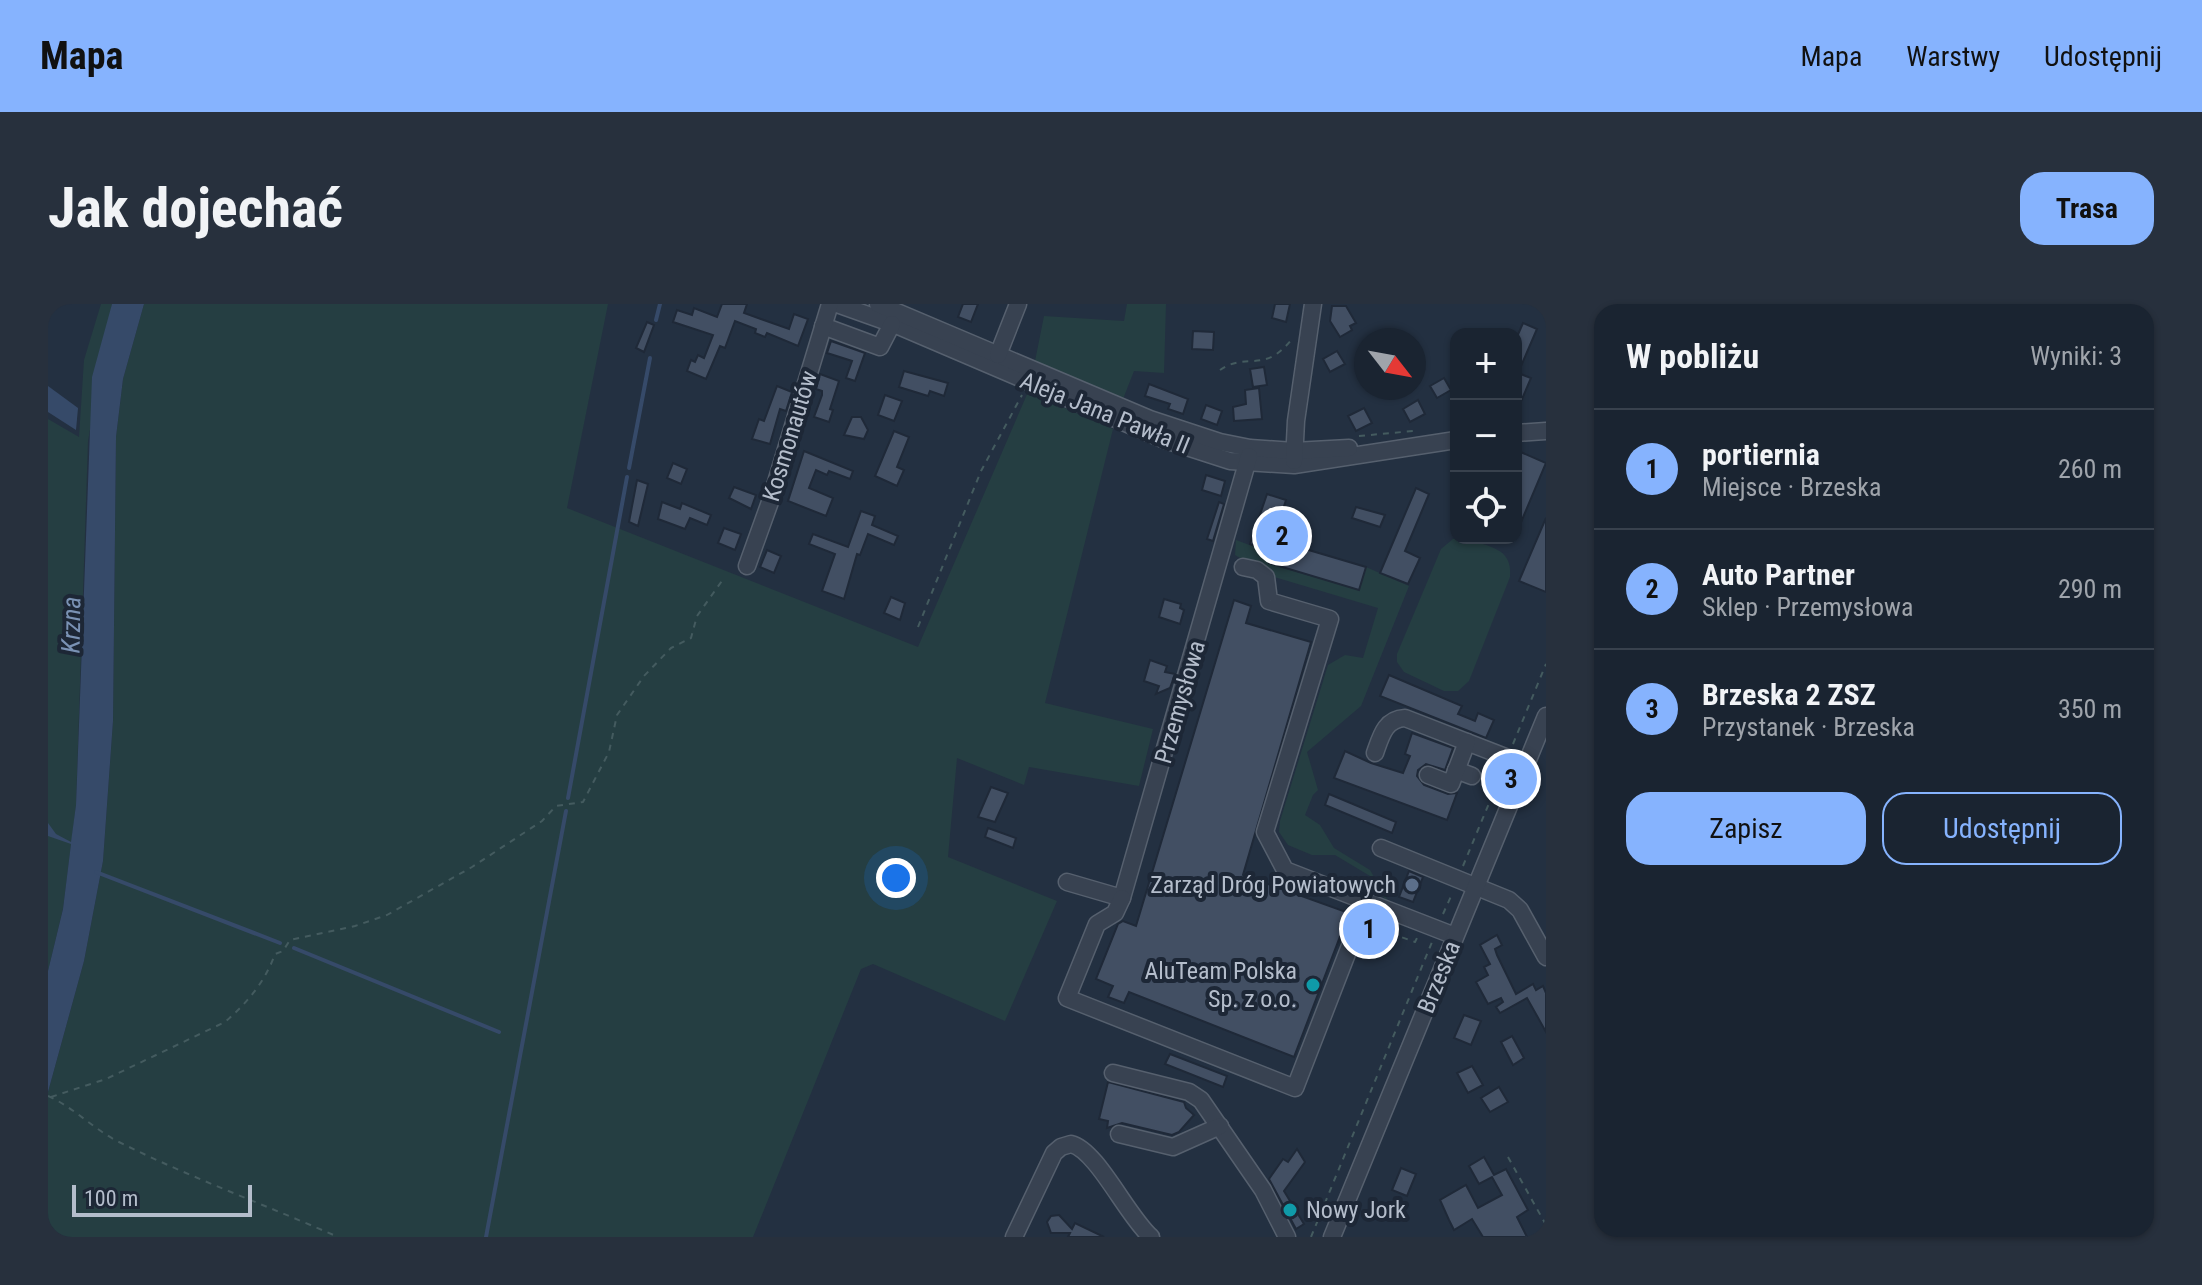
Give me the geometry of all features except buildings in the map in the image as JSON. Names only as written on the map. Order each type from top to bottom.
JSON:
[{"type":"street","name":"Kosmonautów","points":[[747,566],[769,508],[830,304]]},
{"type":"street","name":"Aleja Jana Pawła II","points":[[837,304],[898,317],[998,355],[1030,375]]},
{"type":"street","name":"Aleja Jana Pawła II","points":[[878,304],[898,317],[1030,375],[1255,453],[1294,458],[1450,441]]},
{"type":"street","points":[[998,355],[1018,304]]},
{"type":"street","points":[[1294,458],[1296,420],[1313,304]]},
{"type":"street","points":[[823,326],[880,347],[898,317]]},
{"type":"street","points":[[1255,453],[1277,443],[1296,420]]},
{"type":"street","points":[[1522,427],[1546,431]]},
{"type":"street","name":"Przemysłowa","points":[[1122,898],[1255,453]]},
{"type":"street","points":[[1243,567],[1257,570],[1266,577],[1269,601],[1330,619],[1265,832],[1285,870],[1455,936]]},
{"type":"street","name":"Brzeska","points":[[1332,1237],[1546,716]]},
{"type":"street","points":[[1375,753],[1386,726],[1399,718],[1526,765]]},
{"type":"street","points":[[1428,775],[1451,784],[1467,742]]},
{"type":"street","points":[[1456,770],[1472,776]]},
{"type":"street","points":[[1381,848],[1476,885],[1516,905],[1546,957]]},
{"type":"street","points":[[1067,882],[1122,898],[1115,913],[1097,924],[1067,998],[1295,1088],[1367,902]]},
{"type":"street","points":[[1113,1073],[1196,1095],[1263,1190],[1287,1237]]},
{"type":"street","points":[[1119,1134],[1173,1147],[1220,1126]]},
{"type":"street","points":[[1014,1237],[1054,1153],[1071,1144],[1087,1152],[1136,1223],[1151,1237]]},
{"type":"path","points":[[1220,370],[1229,364],[1270,360],[1281,353],[1297,334],[1294,348]]},
{"type":"path","points":[[918,627],[981,471],[1018,406],[1030,375]]},
{"type":"path","points":[[1352,437],[1426,430]]},
{"type":"path","points":[[50,1096],[106,1079],[225,1022],[241,1008],[268,973],[275,954],[283,951],[290,940],[355,926],[387,915],[472,867],[542,821],[556,806],[583,802],[609,752],[617,715],[644,676],[671,648],[691,638],[697,616],[724,578]]},
{"type":"path","points":[[1370,943],[1376,928],[1415,942],[1452,894]]},
{"type":"path","points":[[1311,1237],[1430,926]]},
{"type":"path","points":[[50,1096],[67,1104],[117,1141],[193,1177],[338,1237]]},
{"type":"path","points":[[1508,1157],[1546,1225]]},
{"type":"green space","points":[[101,304],[112,304],[88,441],[76,805],[63,909],[48,971],[48,419],[79,437],[84,360]]},
{"type":"green space","points":[[144,304],[608,304],[567,508],[918,647],[1028,392],[1113,429],[1045,703],[1153,729],[1139,786],[1029,767],[1024,785],[957,758],[948,857],[1057,901],[1005,1021],[873,964],[861,969],[753,1237],[48,1237],[48,1092],[84,961],[103,861],[113,721],[116,437],[123,379]]},
{"type":"green space","points":[[1127,304],[1166,304],[1164,373],[1134,371],[1123,399],[1035,361],[1044,316],[1124,321]]},
{"type":"green space","points":[[1236,540],[1271,553],[1269,564],[1358,590],[1366,567],[1409,586],[1361,706],[1307,752],[1318,790],[1305,815],[1320,825],[1334,848],[1370,870],[1388,901],[1429,918],[1387,902],[1370,876],[1335,855],[1312,855],[1288,845],[1279,832],[1328,665],[1345,655],[1363,658],[1378,608],[1271,576],[1235,555]]},
{"type":"green space","points":[[1450,542],[1450,544],[1484,544],[1503,554],[1510,567],[1510,577],[1469,681],[1458,691],[1444,691],[1404,672],[1397,662],[1397,654],[1441,549]]},
{"type":"water","points":[[112,304],[144,304],[123,379],[116,437],[113,721],[103,861],[84,961],[48,1092],[48,971],[63,909],[71,844],[48,836],[48,823],[56,834],[71,842],[76,805],[92,377]]},
{"type":"water","points":[[48,386],[78,408],[76,430],[48,412]]},
{"type":"waterway","points":[[656,320],[660,304]]},
{"type":"waterway","points":[[629,468],[650,358]]},
{"type":"waterway","points":[[568,798],[627,477]]},
{"type":"waterway","points":[[486,1237],[566,811]]},
{"type":"waterway","points":[[96,872],[280,943]]},
{"type":"waterway","points":[[294,948],[499,1032]]},
{"type":"place","name":"Auto Partner","points":[[1282,536]]},
{"type":"place","name":"Brzeska 2 ZSZ","points":[[1511,779]]},
{"type":"place","name":"Zarząd Dróg Powiatowych","points":[[1412,885]]},
{"type":"place","name":"portiernia","points":[[1369,929]]},
{"type":"place","name":"AluTeam Polska Sp. z o.o.","points":[[1313,985]]},
{"type":"place","name":"Nowy Jork","points":[[1290,1210]]},
{"type":"water label","name":"Krzna","points":[[71,625]]}]
